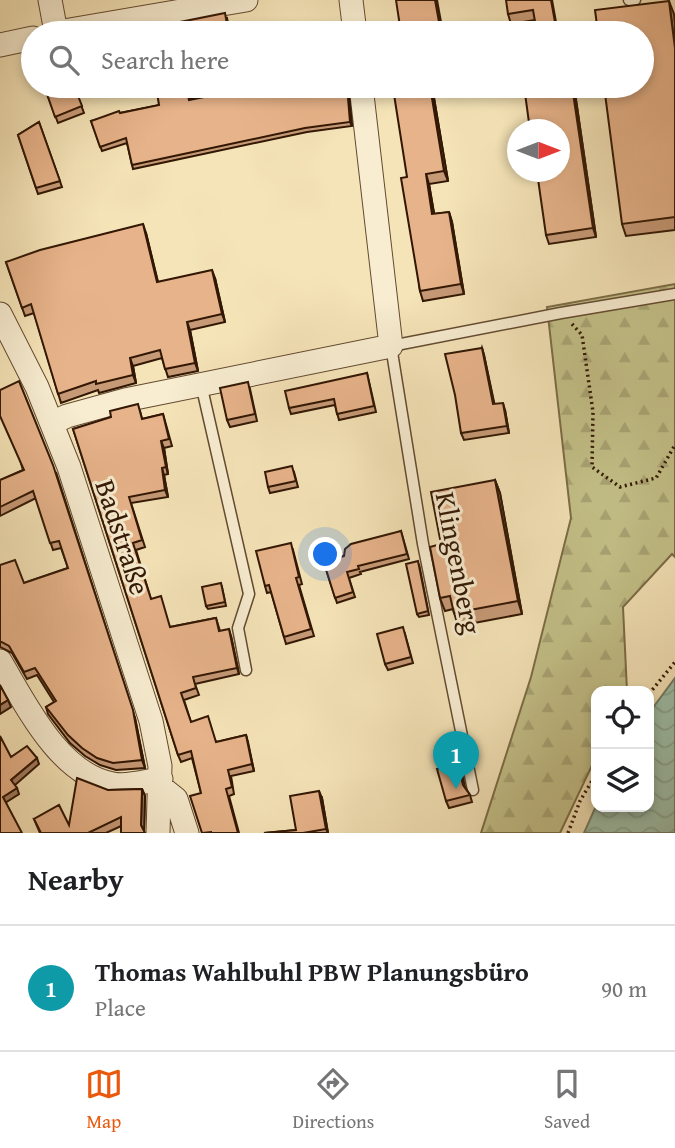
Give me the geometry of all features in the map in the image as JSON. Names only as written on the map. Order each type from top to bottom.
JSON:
[{"type":"street","points":[[50,0],[53,21]]},
{"type":"street","points":[[124,21],[246,0]]},
{"type":"street","points":[[351,0],[354,21]]},
{"type":"street","points":[[0,45],[21,41]]},
{"type":"street","name":"Klingenberg","points":[[362,98],[391,346]]},
{"type":"street","name":"Badstraße","points":[[0,314],[52,423],[76,486],[151,721],[159,753],[161,783],[158,833]]},
{"type":"street","points":[[52,423],[67,415],[125,400],[391,346]]},
{"type":"street","points":[[0,661],[39,726],[80,770],[115,785],[161,783]]},
{"type":"street","name":"Badstraße","points":[[161,783],[176,799],[187,833]]},
{"type":"lane","points":[[629,0],[635,0]]},
{"type":"lane","points":[[391,346],[675,294]]},
{"type":"lane","name":"Klingenberg","points":[[391,346],[424,544],[473,790]]},
{"type":"lane","points":[[201,384],[249,594],[238,628],[246,670]]},
{"type":"path","points":[[561,313],[582,335],[593,412],[592,467],[620,487],[656,478],[675,445]]},
{"type":"path","points":[[654,688],[675,662]]},
{"type":"path","points":[[568,833],[580,801],[591,782]]},
{"type":"green space","points":[[675,284],[675,557],[672,554],[623,607],[627,686],[591,686],[591,768],[560,833],[481,833],[531,677],[571,518],[547,307]]},
{"type":"water","points":[[675,678],[675,833],[584,833],[593,812],[654,812],[654,706]]},
{"type":"building","points":[[396,0],[435,0],[439,21],[399,21]]},
{"type":"building","points":[[506,0],[551,0],[555,21],[535,21],[533,10],[508,14]]},
{"type":"building","points":[[669,1],[675,48],[675,217],[622,224],[606,98],[654,98],[654,21],[596,21],[595,10]]},
{"type":"building","points":[[225,13],[226,21],[185,21]]},
{"type":"building","points":[[48,98],[79,98],[82,106],[55,117]]},
{"type":"building","points":[[158,98],[348,98],[350,122],[305,128],[132,165],[126,138],[100,147],[91,121],[119,111],[120,113],[159,105]]},
{"type":"building","points":[[395,98],[432,98],[444,171],[426,174],[432,214],[449,212],[461,284],[420,291],[401,178],[407,177]]},
{"type":"building","points":[[526,98],[574,98],[593,228],[546,235],[538,182],[570,182],[570,119],[528,119]]},
{"type":"building","points":[[39,122],[60,181],[36,188],[18,135]]},
{"type":"building","points":[[143,224],[157,282],[212,270],[222,314],[187,322],[195,363],[165,369],[160,350],[130,358],[133,375],[96,384],[96,381],[58,394],[31,304],[22,308],[6,262],[40,250]]},
{"type":"building","points":[[482,348],[493,404],[503,403],[507,426],[461,433],[445,354]]},
{"type":"building","points":[[367,373],[374,406],[337,414],[334,399],[289,408],[285,391]]},
{"type":"building","points":[[19,381],[53,465],[133,710],[142,760],[113,763],[97,758],[82,748],[46,707],[56,701],[35,668],[24,672],[9,646],[0,641],[0,565],[15,560],[24,583],[68,568],[59,541],[50,543],[33,491],[0,507],[0,480],[24,470],[0,416],[0,390]]},
{"type":"building","points":[[248,382],[255,414],[227,420],[220,388]]},
{"type":"building","points":[[138,404],[142,419],[163,414],[169,439],[161,441],[166,467],[162,468],[165,490],[129,497],[142,540],[133,543],[151,599],[161,596],[170,627],[216,618],[219,631],[229,629],[237,668],[193,677],[196,688],[181,693],[191,722],[208,716],[216,742],[246,735],[252,764],[228,770],[232,787],[226,789],[238,833],[202,833],[190,796],[201,793],[191,751],[178,755],[73,429],[111,417],[110,411]]},
{"type":"building","points":[[292,466],[296,481],[268,487],[265,472]]},
{"type":"building","points":[[495,480],[518,601],[454,613],[450,596],[440,598],[430,547],[441,544],[431,492]]},
{"type":"building","points":[[401,531],[407,554],[358,566],[359,569],[347,572],[353,592],[335,598],[324,563],[344,556],[345,549],[351,544]]},
{"type":"building","points":[[291,543],[299,577],[296,578],[311,629],[284,637],[269,585],[265,586],[256,551]]},
{"type":"building","points":[[418,561],[428,611],[417,614],[406,564]]},
{"type":"building","points":[[221,583],[225,602],[206,606],[202,587]]},
{"type":"building","points":[[403,627],[411,657],[385,664],[377,634]]},
{"type":"building","points":[[0,685],[8,700],[0,705]]},
{"type":"building","points":[[0,736],[11,757],[27,746],[37,758],[11,780],[17,788],[3,797],[22,833],[0,833]]},
{"type":"building","points":[[458,763],[463,785],[470,795],[446,801],[437,769]]},
{"type":"building","points":[[77,778],[108,790],[142,789],[141,825],[145,833],[121,833],[121,817],[88,833],[41,833],[34,819],[59,805],[69,825]]},
{"type":"building","points":[[319,791],[326,829],[303,833],[264,833],[296,830],[290,796]]},
{"type":"place","name":"Thomas Wahlbuhl PBW Planungsbüro","points":[[456,789]]}]
